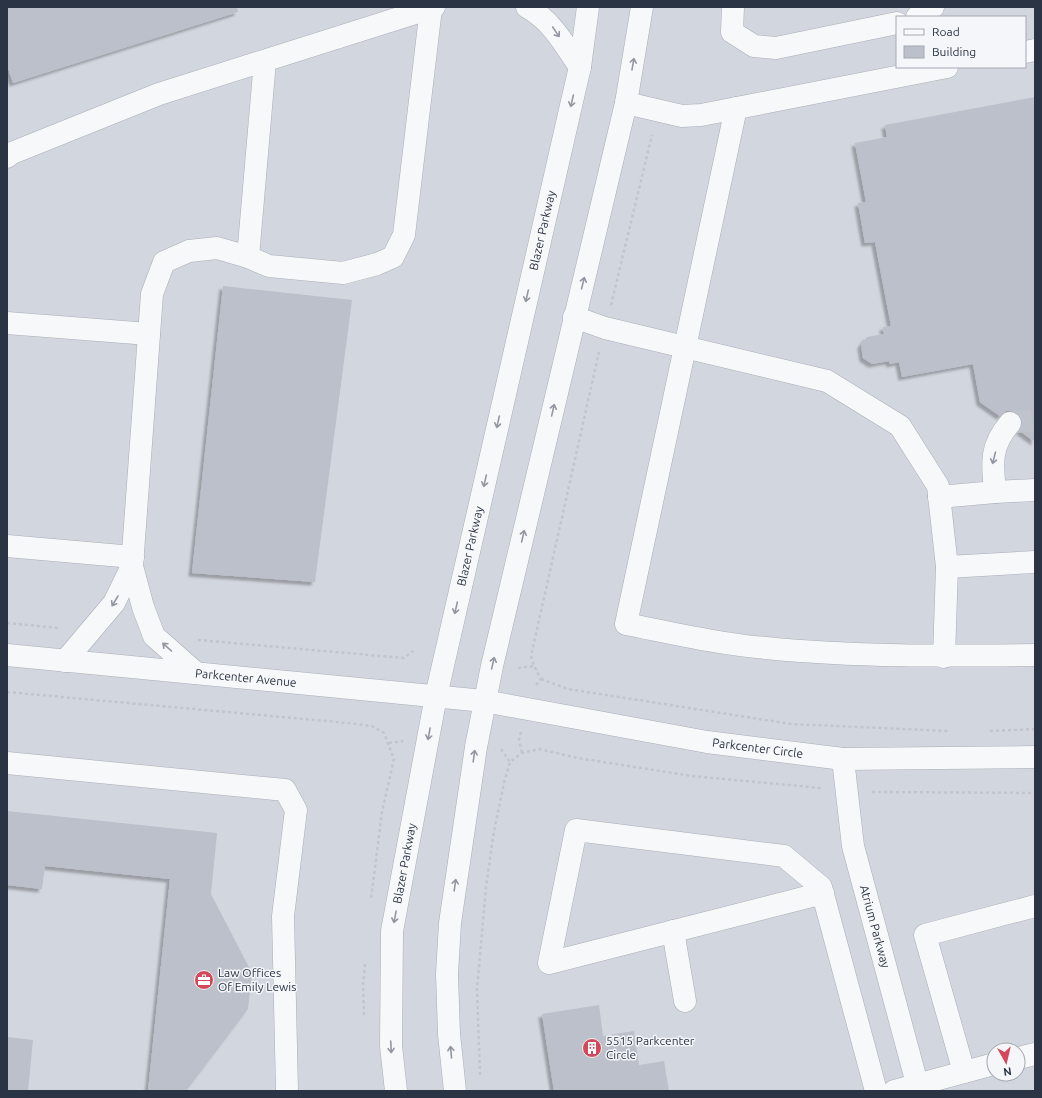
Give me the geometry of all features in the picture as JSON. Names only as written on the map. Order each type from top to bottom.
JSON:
[{"type":"street","points":[[7,157],[18,150],[159,94],[265,61],[402,12],[432,7],[404,235],[393,257],[377,264],[343,273],[269,266],[248,257],[216,248],[189,251],[164,262],[152,294],[132,562],[143,607],[154,636],[196,673]]},
{"type":"street","points":[[527,7],[539,14],[552,25],[580,67]]},
{"type":"street","name":"Blazer Parkway","points":[[396,1091],[391,1046],[392,931],[436,696],[580,67],[588,7]]},
{"type":"street","points":[[455,1091],[449,1034],[447,981],[450,923],[484,701],[626,103],[642,7]]},
{"type":"street","points":[[733,7],[732,32],[754,46],[776,48],[896,23]]},
{"type":"street","points":[[919,16],[933,7]]},
{"type":"street","points":[[248,257],[265,61]]},
{"type":"street","points":[[626,103],[658,109],[682,116],[701,115],[942,68]]},
{"type":"street","points":[[736,108],[626,624],[764,648],[864,655],[1035,655]]},
{"type":"street","points":[[574,317],[605,328],[827,381],[900,426],[938,486],[947,566],[944,656]]},
{"type":"street","points":[[7,323],[149,334]]},
{"type":"street","points":[[995,492],[992,465],[999,436],[1010,423]]},
{"type":"street","points":[[939,497],[1035,490]]},
{"type":"street","points":[[7,546],[132,562]]},
{"type":"street","points":[[65,661],[114,603],[132,562]]},
{"type":"street","points":[[947,566],[1035,562]]},
{"type":"street","name":"Parkcenter Avenue","points":[[7,655],[484,701]]},
{"type":"street","name":"Parkcenter Circle","points":[[484,701],[707,742],[843,759],[1035,757]]},
{"type":"street","name":"Atrium Parkway","points":[[843,759],[853,846],[918,1088]]},
{"type":"street","points":[[7,763],[285,790],[296,810],[283,916],[287,1091]]},
{"type":"street","points":[[823,893],[549,962],[576,830],[784,856],[821,887],[823,893],[876,1091]]},
{"type":"street","points":[[964,1072],[925,935],[1035,906]]},
{"type":"street","points":[[673,931],[685,1001]]},
{"type":"street","points":[[894,1091],[918,1088],[986,1066]]},
{"type":"path","points":[[534,666],[531,656],[605,328],[658,109]]},
{"type":"path","points":[[7,623],[92,630]]},
{"type":"path","points":[[193,640],[404,658],[413,650]]},
{"type":"path","points":[[541,679],[568,689],[791,724],[950,731]]},
{"type":"path","points":[[7,692],[372,726],[384,733],[389,743]]},
{"type":"path","points":[[988,731],[1035,729]]},
{"type":"path","points":[[480,1077],[477,989],[486,887],[504,783],[510,762],[522,753],[539,749],[578,758],[692,776],[815,787],[847,792],[1035,793]]},
{"type":"shaded area","points":[[7,7],[1035,7],[1035,1091],[7,1091]]},
{"type":"building","points":[[7,7],[237,7],[238,12],[13,83],[7,65]]},
{"type":"building","points":[[1035,97],[1035,442],[1020,431],[1022,419],[1017,413],[1006,411],[1000,416],[980,402],[973,364],[902,377],[899,362],[890,364],[889,361],[872,364],[863,358],[861,345],[867,337],[884,334],[883,327],[891,326],[875,242],[865,243],[858,203],[866,202],[855,143],[887,137],[885,125]]},
{"type":"building","points":[[223,286],[352,300],[315,582],[192,573]]},
{"type":"building","points":[[7,811],[217,833],[211,894],[252,973],[248,1009],[186,1091],[148,1091],[170,879],[45,866],[42,889],[7,885]]},
{"type":"building","name":"5515 Parkcenter Circle","points":[[599,1005],[603,1036],[634,1031],[639,1065],[664,1061],[669,1091],[554,1091],[542,1014]]},
{"type":"building","points":[[7,1037],[33,1040],[28,1091],[7,1091]]},
{"type":"tunnel","points":[[1010,423],[1035,420]]},
{"type":"place","name":"Law Offices Of Emily Lewis","points":[[204,980]]},
{"type":"place","name":"5515 Parkcenter Circle","points":[[592,1048]]}]
